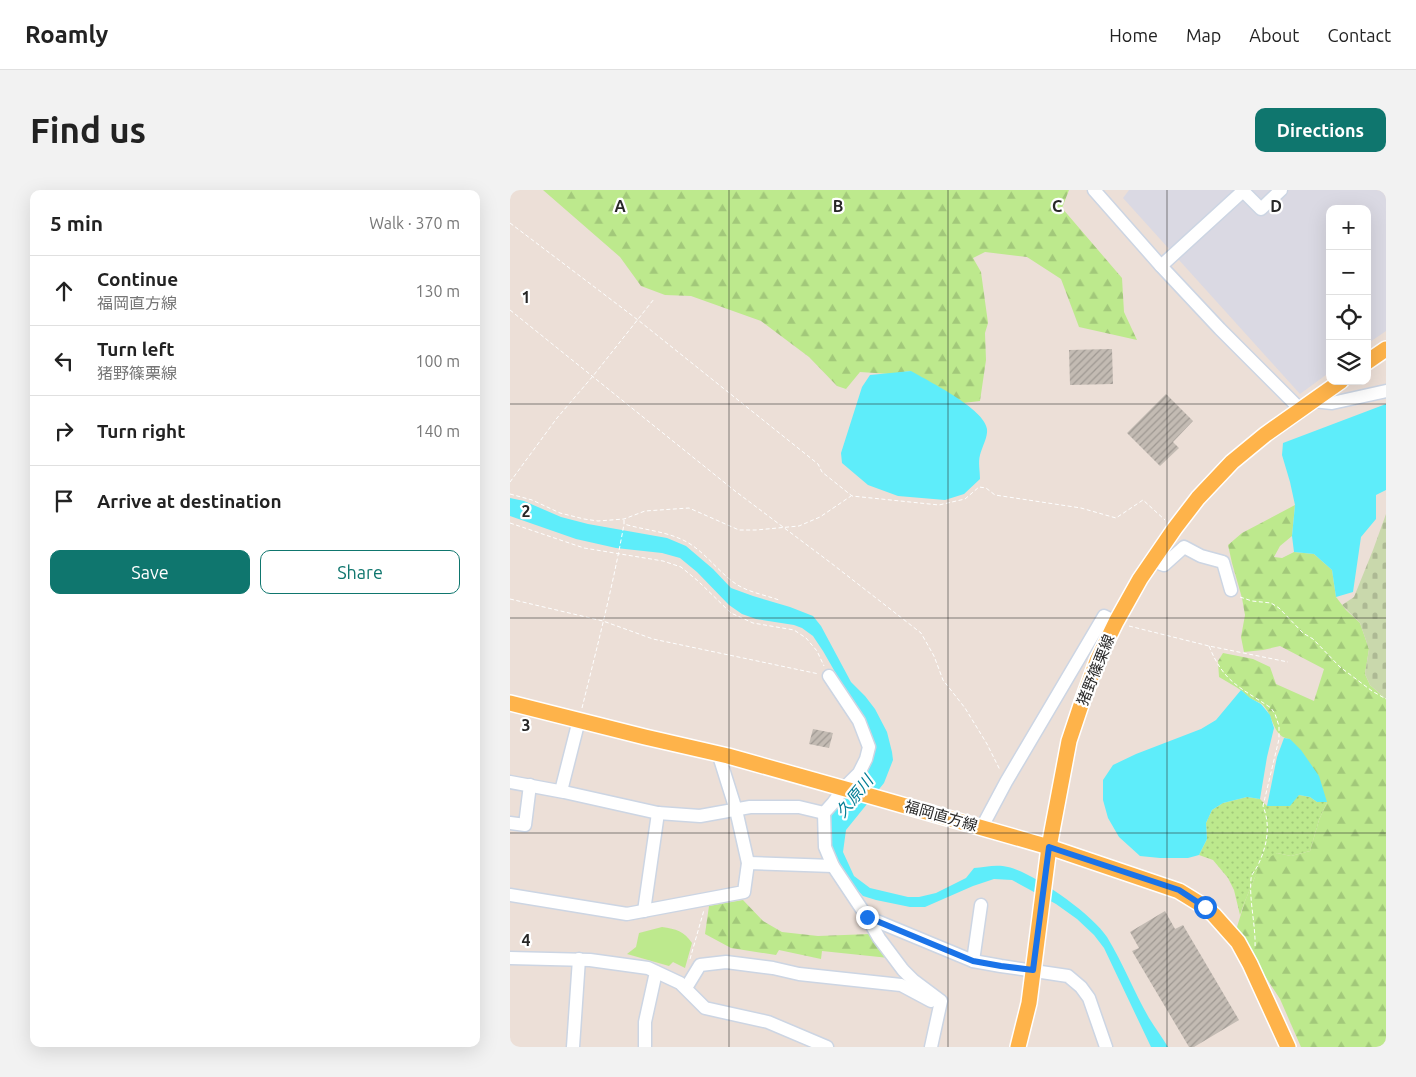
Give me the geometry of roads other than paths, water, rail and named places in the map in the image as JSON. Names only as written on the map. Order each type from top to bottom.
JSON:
[{"type":"main road","points":[[1371,359],[1386,349]]},
{"type":"main road","name":"猪野篠栗線","points":[[1018,1047],[1029,1003],[1049,847],[1069,741],[1082,699],[1097,661],[1116,622],[1140,580],[1198,498],[1232,462],[1266,434],[1335,385]]},
{"type":"main road","name":"福岡直方線","points":[[510,703],[720,754],[881,798],[1049,847],[1179,890],[1205,907],[1238,942],[1288,1047]]},
{"type":"street","points":[[1094,190],[1220,330],[1306,405],[1332,403],[1386,391]]},
{"type":"street","points":[[1161,266],[1243,191],[1262,209],[1281,190]]},
{"type":"street","points":[[1153,561],[1164,565],[1184,548],[1201,556],[1223,562],[1232,590]]},
{"type":"street","points":[[982,827],[1006,782],[1104,616],[1116,622]]},
{"type":"street","points":[[829,676],[859,721],[869,747],[866,759],[859,773],[824,813],[825,847],[833,866],[879,938],[903,970],[940,1001]]},
{"type":"street","points":[[561,791],[579,720]]},
{"type":"street","points":[[510,895],[627,914],[744,892],[748,863],[736,810],[720,760],[720,754]]},
{"type":"street","points":[[510,782],[561,791],[658,813],[700,816],[750,806],[799,807],[824,813]]},
{"type":"street","points":[[510,824],[525,825],[530,785]]},
{"type":"street","points":[[644,911],[658,813]]},
{"type":"street","points":[[748,863],[833,866]]},
{"type":"street","points":[[973,961],[981,905]]},
{"type":"street","points":[[867,917],[973,961],[1068,976],[1081,987],[1089,998],[1106,1047]]},
{"type":"street","points":[[510,958],[579,959],[648,968],[680,983],[705,1008],[768,1022],[827,1047]]},
{"type":"street","points":[[573,1047],[579,959]]},
{"type":"street","points":[[686,988],[700,964],[726,962],[774,968],[799,974],[901,985],[935,1003],[940,1001]]},
{"type":"street","points":[[645,1047],[644,1022],[656,972]]},
{"type":"street","points":[[931,1047],[940,1001]]},
{"type":"water","points":[[911,371],[967,404],[984,421],[987,432],[979,458],[980,479],[964,494],[945,500],[898,496],[868,485],[842,463],[841,453],[862,387],[870,375]]},
{"type":"water","points":[[1386,404],[1386,490],[1376,495],[1376,519],[1361,537],[1353,592],[1336,597],[1332,570],[1314,554],[1294,552],[1292,536],[1295,505],[1282,455],[1283,443]]},
{"type":"water","name":"久原川","points":[[510,498],[524,501],[561,517],[588,524],[667,538],[686,546],[713,569],[731,588],[813,616],[821,626],[851,682],[875,709],[887,732],[892,752],[893,760],[884,783],[846,830],[843,852],[854,876],[870,888],[908,897],[919,897],[936,893],[966,878],[974,868],[1004,866],[1032,877],[1076,906],[1100,928],[1118,957],[1149,1018],[1168,1047],[1151,1047],[1104,948],[1094,935],[1077,919],[1056,904],[1012,880],[994,879],[925,907],[910,907],[863,896],[845,877],[829,841],[829,821],[833,812],[866,773],[872,760],[873,738],[813,636],[794,625],[756,619],[742,614],[729,605],[697,572],[680,558],[662,553],[616,548],[576,539],[510,516]]},
{"type":"water","points":[[1241,690],[1261,704],[1270,715],[1274,728],[1260,799],[1247,797],[1223,803],[1212,810],[1206,823],[1207,839],[1199,855],[1188,858],[1140,856],[1119,837],[1108,818],[1103,800],[1103,780],[1113,765],[1201,729],[1216,720]]},
{"type":"water","points":[[1284,738],[1290,739],[1301,750],[1319,776],[1327,802],[1317,802],[1310,797],[1299,795],[1290,806],[1267,806],[1277,757]]}]
